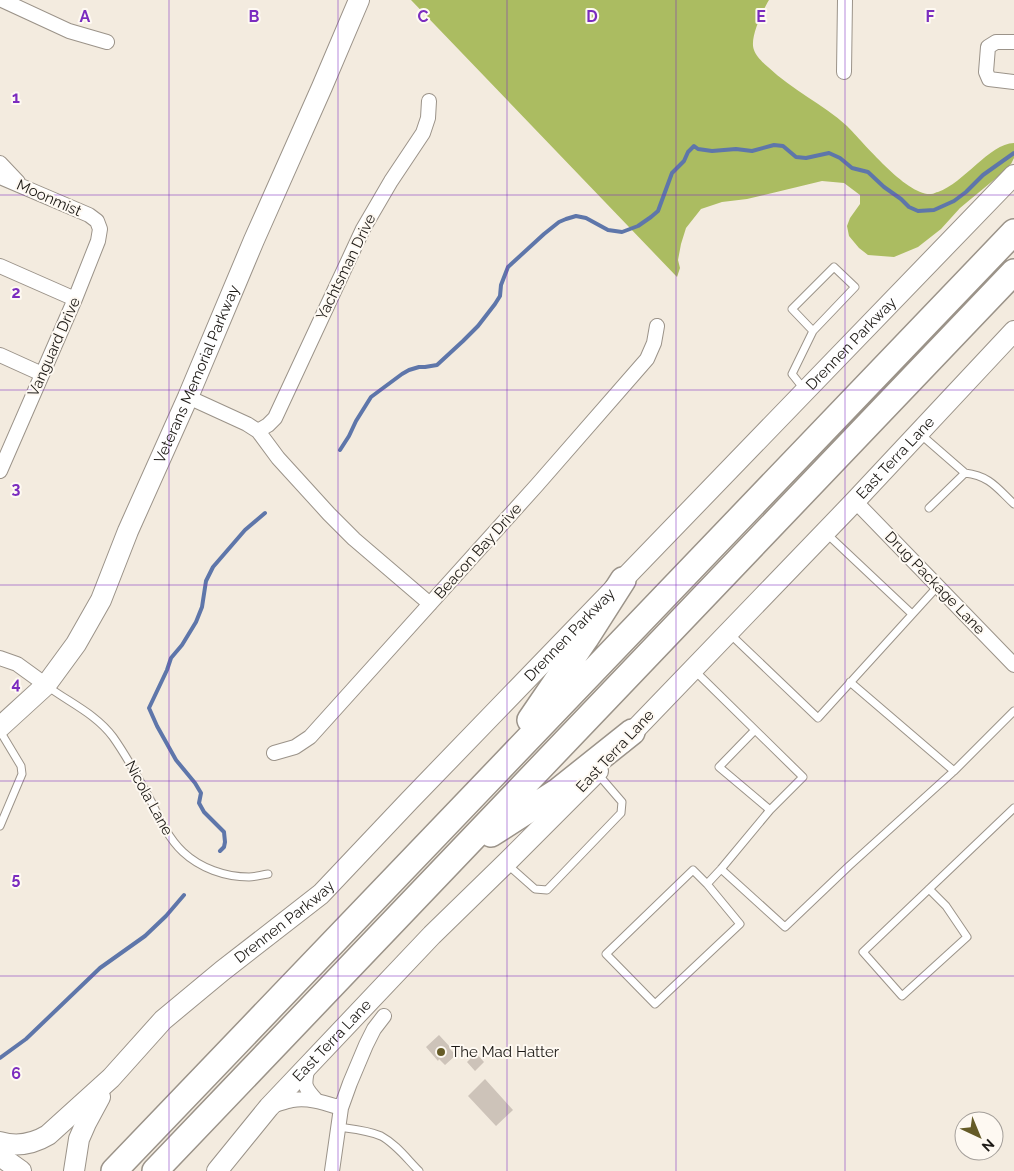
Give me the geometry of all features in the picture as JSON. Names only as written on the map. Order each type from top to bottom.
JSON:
[{"type":"highway","points":[[114,1171],[1014,232]]},
{"type":"highway","points":[[155,1171],[878,412],[1014,272]]},
{"type":"highway","points":[[491,778],[623,580]]},
{"type":"highway","points":[[459,854],[558,791],[632,732]]},
{"type":"main road","name":"Veterans Memorial Parkway","points":[[0,729],[46,685],[76,644],[101,600],[128,531],[188,397],[359,0]]},
{"type":"main road","name":"Drennen Parkway","points":[[111,1078],[163,1020],[222,971],[321,894],[1014,175]]},
{"type":"main road","name":"East Terra Lane","points":[[217,1171],[269,1107],[432,935],[596,773],[632,732],[855,501],[1014,331]]},
{"type":"main road","points":[[0,1142],[28,1144],[38,1141],[59,1127],[111,1078]]},
{"type":"main road","points":[[74,1171],[79,1139],[92,1110],[111,1078]]},
{"type":"main road","points":[[0,1156],[21,1171]]},
{"type":"street","points":[[2,0],[70,30],[107,42]]},
{"type":"street","points":[[844,72],[845,0]]},
{"type":"street","points":[[1014,42],[996,42],[988,47],[986,72],[990,80],[1014,82]]},
{"type":"street","name":"Yachtsman Drive","points":[[258,431],[275,418],[363,229],[391,181],[423,133],[428,118],[429,101]]},
{"type":"street","points":[[0,163],[20,185]]},
{"type":"street","name":"Moonmist","points":[[0,177],[89,215],[97,221]]},
{"type":"street","name":"Vanguard Drive","points":[[0,471],[75,299],[98,241],[100,229],[97,221]]},
{"type":"street","points":[[0,266],[75,299]]},
{"type":"street","name":"Beacon Bay Drive","points":[[274,753],[294,747],[310,737],[430,604],[647,359],[654,343],[657,326]]},
{"type":"street","points":[[0,355],[42,374]]},
{"type":"street","points":[[188,397],[248,424],[258,431],[278,458],[329,514],[354,539],[430,604]]},
{"type":"street","name":"Drug Package Lane","points":[[855,501],[1014,665]]},
{"type":"street","points":[[0,658],[17,664],[46,685]]},
{"type":"street","points":[[332,1171],[341,1108],[366,1045],[374,1029],[384,1016]]},
{"type":"street","points":[[308,1066],[305,1082],[306,1090],[316,1100]]},
{"type":"street","points":[[269,1107],[292,1100],[316,1100],[341,1108]]},
{"type":"lane","points":[[806,391],[792,374],[813,331],[855,288],[834,267],[792,309],[813,331]]},
{"type":"lane","points":[[919,432],[965,473],[989,479],[1014,504]]},
{"type":"lane","points":[[929,508],[965,473]]},
{"type":"lane","points":[[825,532],[912,614]]},
{"type":"lane","points":[[728,632],[818,718],[938,586]]},
{"type":"lane","points":[[693,669],[803,777],[770,810],[707,884]]},
{"type":"lane","points":[[850,682],[954,771]]},
{"type":"lane","name":"Nicola Lane","points":[[46,685],[87,712],[112,736],[128,760],[166,830],[182,851],[200,864],[229,876],[250,877],[268,874]]},
{"type":"lane","points":[[721,869],[786,927],[849,866],[954,771],[1014,711]]},
{"type":"lane","points":[[0,729],[21,766],[22,774],[0,826]]},
{"type":"lane","points":[[755,730],[719,767],[770,810]]},
{"type":"lane","points":[[506,863],[535,889],[547,890],[621,814],[622,802],[596,773]]},
{"type":"lane","points":[[929,889],[946,906],[967,937],[902,996],[863,952],[929,889],[1014,808]]},
{"type":"lane","points":[[693,870],[707,884],[740,924],[655,1004],[606,954],[693,870]]},
{"type":"lane","points":[[338,1127],[364,1131],[380,1136],[396,1148],[419,1171]]},
{"type":"green space","points":[[411,0],[769,0],[757,24],[753,39],[754,50],[758,57],[777,75],[847,126],[886,167],[910,187],[931,194],[938,192],[957,181],[995,150],[1014,143],[1014,158],[1001,174],[960,208],[941,229],[918,247],[894,257],[868,255],[849,236],[847,226],[860,204],[860,195],[844,183],[822,181],[747,199],[722,202],[701,209],[686,228],[678,260],[680,268],[677,277]]},
{"type":"building","name":"The Mad Hatter","points":[[439,1035],[456,1055],[445,1065],[439,1059],[438,1061],[426,1047]]},
{"type":"building","points":[[476,1053],[484,1062],[475,1071],[467,1062]]},
{"type":"building","points":[[485,1079],[513,1110],[496,1126],[468,1096]]},
{"type":"waterway","points":[[340,450],[371,397],[409,370],[437,365],[478,326],[500,296],[501,285],[508,267],[544,234],[559,222],[576,216],[586,218],[608,230],[622,232],[638,226],[658,211],[672,173],[684,161],[688,152],[694,146],[698,149],[712,151],[736,149],[752,151],[774,145],[783,146],[796,157],[806,158],[829,153],[840,158],[852,168],[868,172],[909,207],[918,211],[934,210],[954,201],[983,175],[1014,153]]},
{"type":"waterway","points":[[220,851],[224,847],[224,832],[204,812],[199,803],[201,793],[176,760],[149,708],[171,658],[182,645],[196,622],[202,607],[206,581],[213,567],[245,530],[265,513]]},
{"type":"waterway","points":[[0,1058],[26,1039],[100,968],[145,936],[184,895]]},
{"type":"place","name":"The Mad Hatter","points":[[441,1052]]}]
